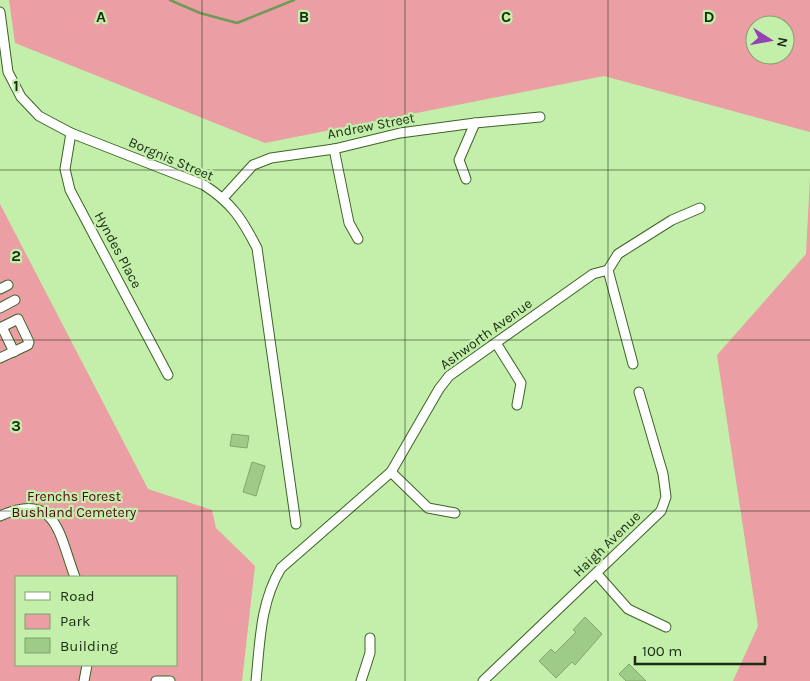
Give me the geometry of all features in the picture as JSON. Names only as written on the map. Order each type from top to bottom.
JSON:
[{"type":"street","name":"Borgnis Street","points":[[0,12],[8,72],[21,97],[39,116],[71,133],[204,185],[223,198],[243,220],[257,248],[296,524]]},
{"type":"street","name":"Andrew Street","points":[[223,198],[253,165],[271,158],[334,148],[400,133],[475,122],[540,117]]},
{"type":"street","points":[[466,179],[459,160],[475,122]]},
{"type":"street","name":"Hyndes Place","points":[[71,133],[65,169],[70,190],[168,375]]},
{"type":"street","points":[[334,148],[350,223],[358,239]]},
{"type":"street","name":"Ashworth Avenue","points":[[256,681],[264,606],[270,586],[281,568],[391,472],[439,389],[449,376],[593,274],[608,270],[618,254],[672,220],[700,208]]},
{"type":"street","points":[[608,270],[633,364]]},
{"type":"street","points":[[0,308],[16,300]]},
{"type":"street","points":[[0,358],[14,352],[28,346],[28,337],[18,319],[1,327],[14,352]]},
{"type":"street","points":[[496,343],[521,383],[517,405]]},
{"type":"street","name":"Haigh Avenue","points":[[483,681],[661,511],[666,497],[663,474],[639,392]]},
{"type":"street","points":[[391,472],[428,508],[455,514]]},
{"type":"street","points":[[0,516],[28,507],[44,511],[54,522],[74,576]]},
{"type":"street","points":[[597,574],[628,608],[666,627]]},
{"type":"street","points":[[361,681],[370,653],[370,638]]},
{"type":"street","points":[[84,681],[87,666]]},
{"type":"street","points":[[156,681],[170,681]]},
{"type":"green space","points":[[9,0],[810,0],[810,132],[604,76],[265,143],[15,43]]},
{"type":"green space","points":[[810,177],[810,681],[733,681],[758,626],[717,355],[806,254]]},
{"type":"green space","name":"Frenchs Forest Bushland Cemetery","points":[[0,204],[148,489],[212,510],[216,528],[255,566],[242,681],[0,681]]},
{"type":"building","points":[[232,434],[249,436],[247,448],[230,446]]},
{"type":"building","points":[[252,462],[265,466],[256,496],[243,492]]},
{"type":"building","points":[[585,617],[602,634],[575,665],[572,662],[556,678],[539,661],[551,649],[555,653],[576,632],[573,630]]},
{"type":"building","points":[[629,664],[646,681],[626,681],[619,674]]},
{"type":"waterway","points":[[170,0],[200,13],[237,23],[294,0]]}]
